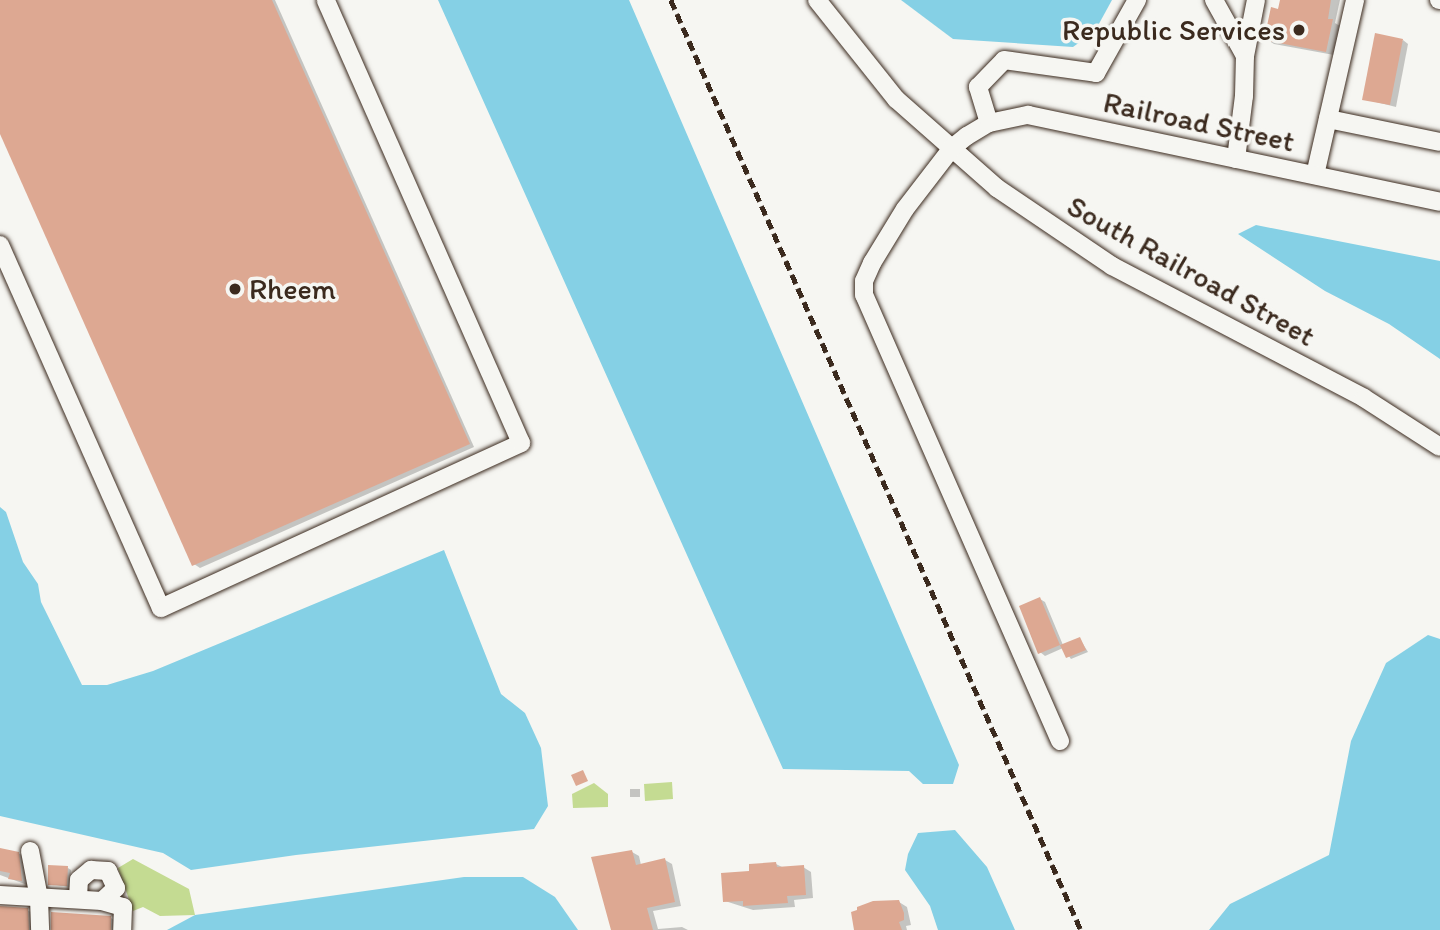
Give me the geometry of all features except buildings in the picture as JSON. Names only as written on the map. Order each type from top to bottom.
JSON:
[{"type":"street","points":[[0,246],[161,608],[521,443],[326,0]]},
{"type":"street","name":"South Railroad Street","points":[[817,0],[896,99],[997,188],[1112,266],[1364,398],[1440,447]]},
{"type":"street","points":[[989,123],[978,87],[1004,60],[1096,73],[1137,0]]},
{"type":"street","points":[[1214,0],[1245,56]]},
{"type":"street","points":[[1236,159],[1243,110],[1245,56],[1256,0]]},
{"type":"street","points":[[1315,176],[1355,0]]},
{"type":"street","name":"Railroad Street","points":[[1060,741],[864,295],[864,281],[872,263],[905,209],[952,148],[989,123],[1028,115],[1440,202]]},
{"type":"street","points":[[1328,119],[1440,142]]},
{"type":"street","points":[[30,851],[39,898],[40,930]]},
{"type":"street","points":[[78,898],[79,880],[90,870],[108,872],[116,888],[102,901]]},
{"type":"street","points":[[0,895],[78,898],[123,907],[122,930]]},
{"type":"green space","points":[[672,782],[673,799],[645,801],[644,784]]},
{"type":"green space","points":[[594,783],[608,794],[608,807],[573,808],[572,794]]},
{"type":"green space","points":[[133,859],[189,889],[195,915],[160,916],[143,907],[133,911],[118,868]]},
{"type":"water","points":[[438,0],[629,0],[959,765],[953,784],[923,784],[909,771],[783,769]]},
{"type":"water","points":[[901,0],[1112,0],[1095,31],[1073,47],[953,39]]},
{"type":"water","points":[[1256,225],[1440,261],[1440,359],[1389,324],[1325,291],[1238,234]]},
{"type":"water","points":[[0,507],[6,512],[23,562],[38,584],[41,602],[82,685],[107,685],[153,671],[444,550],[501,694],[525,713],[541,748],[548,806],[534,829],[296,855],[191,870],[163,853],[0,816]]},
{"type":"water","points":[[1428,635],[1440,639],[1440,930],[1209,930],[1230,904],[1329,855],[1351,741],[1386,663]]},
{"type":"water","points":[[955,830],[987,867],[1015,930],[938,930],[930,906],[905,870],[908,854],[918,833]]},
{"type":"water","points":[[464,877],[523,877],[555,897],[578,930],[167,930],[195,915]]},
{"type":"railway","points":[[671,0],[1081,930]]},
{"type":"place","name":"Republic Services","points":[[1299,30]]},
{"type":"place","name":"Rheem","points":[[235,289]]}]
